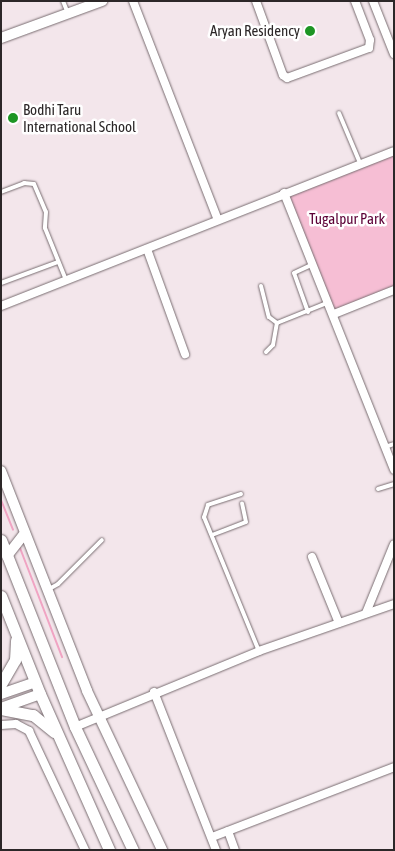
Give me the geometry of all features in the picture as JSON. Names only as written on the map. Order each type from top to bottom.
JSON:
[{"type":"main road","points":[[1,540],[75,727],[133,850]]},
{"type":"main road","points":[[1,596],[40,694],[109,850]]},
{"type":"main road","points":[[1,684],[15,660],[14,630]]},
{"type":"main road","points":[[1,709],[33,715],[58,734]]},
{"type":"street","points":[[1,38],[102,1]]},
{"type":"street","points":[[133,1],[217,218]]},
{"type":"street","points":[[256,1],[282,75],[287,78],[369,48],[370,40],[355,1]]},
{"type":"street","points":[[373,1],[394,54]]},
{"type":"street","points":[[361,16],[378,12]]},
{"type":"street","points":[[1,306],[217,218],[394,150]]},
{"type":"street","points":[[284,192],[314,263],[394,470]]},
{"type":"street","points":[[147,248],[185,354]]},
{"type":"street","points":[[334,314],[394,290]]},
{"type":"street","points":[[1,471],[98,716],[162,850]]},
{"type":"street","points":[[7,556],[25,533]]},
{"type":"street","points":[[366,613],[394,544]]},
{"type":"street","points":[[312,557],[339,623]]},
{"type":"street","points":[[75,727],[154,692],[259,651],[394,604]]},
{"type":"street","points":[[1,694],[35,682]]},
{"type":"street","points":[[154,692],[216,850]]},
{"type":"street","points":[[1,709],[40,694]]},
{"type":"street","points":[[1,726],[16,724],[29,731],[85,850]]},
{"type":"street","points":[[212,837],[394,767]]},
{"type":"street","points":[[228,831],[235,850]]},
{"type":"lane","points":[[63,1],[68,14]]},
{"type":"lane","points":[[339,113],[360,163]]},
{"type":"lane","points":[[1,192],[24,183],[34,184],[43,201],[46,212],[45,228],[66,280]]},
{"type":"lane","points":[[1,283],[58,262]]},
{"type":"lane","points":[[308,312],[294,273],[314,263]]},
{"type":"lane","points":[[261,286],[269,317],[277,323]]},
{"type":"lane","points":[[277,323],[329,302]]},
{"type":"lane","points":[[266,352],[273,345],[277,323]]},
{"type":"lane","points":[[385,447],[394,444]]},
{"type":"lane","points":[[378,489],[394,484]]},
{"type":"lane","points":[[241,494],[208,505],[204,517],[259,651]]},
{"type":"lane","points":[[212,535],[246,522],[242,502]]},
{"type":"lane","points":[[47,590],[58,584],[102,540]]},
{"type":"green space","name":"Tugalpur Park","points":[[394,151],[394,290],[334,314],[284,193]]},
{"type":"waterway","points":[[1,500],[13,530]]},
{"type":"waterway","points":[[20,548],[62,657]]},
{"type":"place","name":"Aryan Residency","points":[[310,31]]},
{"type":"place","name":"Bodhi Taru International School","points":[[13,118]]}]
